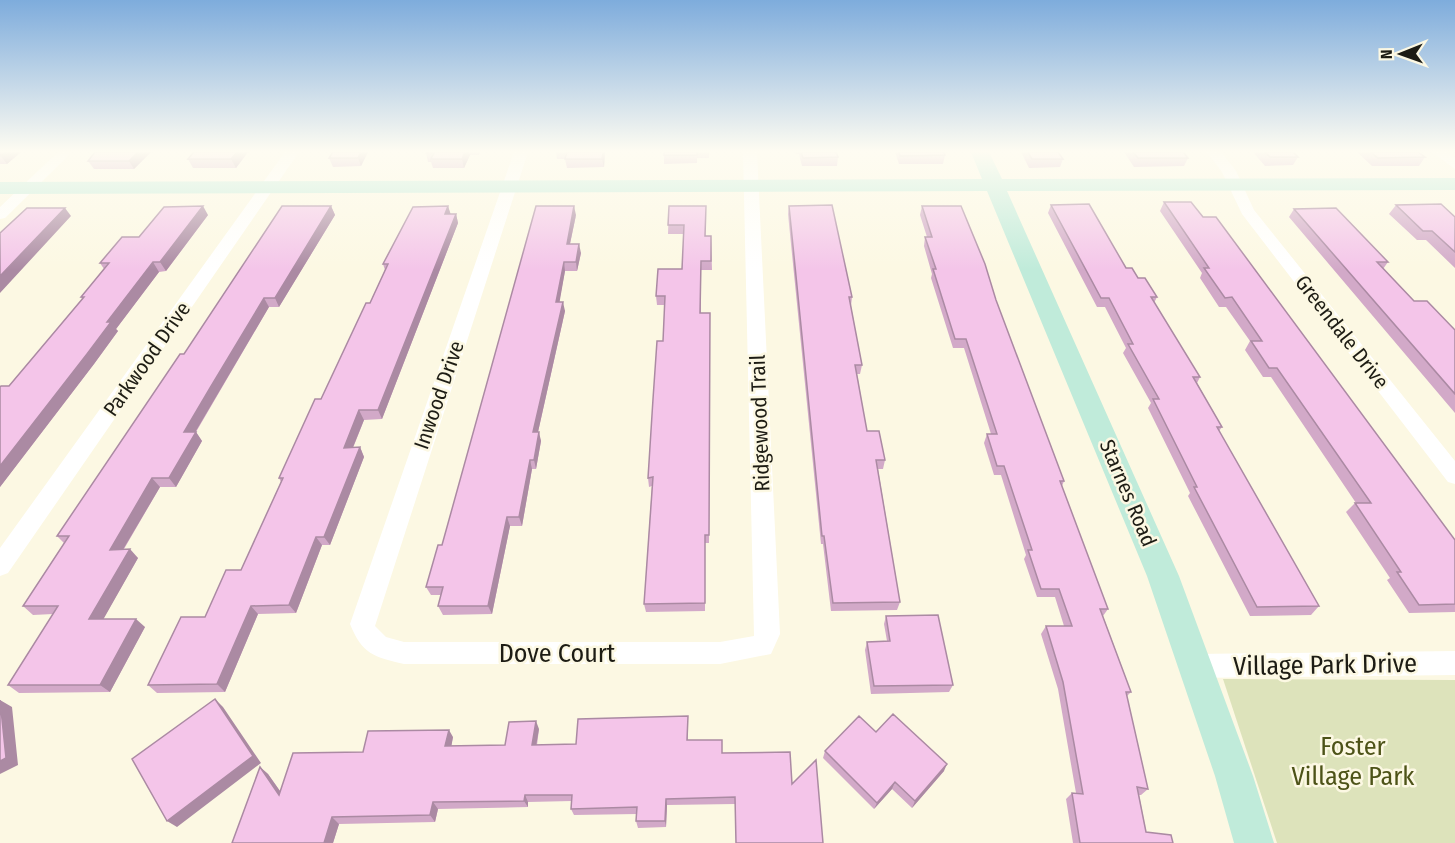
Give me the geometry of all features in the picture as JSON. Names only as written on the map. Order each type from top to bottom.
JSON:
[{"type":"main road","name":"Starnes Road","points":[[998,191],[1163,576],[1234,776],[1254,843]]},
{"type":"street","points":[[0,215],[25,191]]},
{"type":"street","name":"Parkwood Drive","points":[[0,566],[267,191]]},
{"type":"street","name":"Inwood Drive","points":[[367,639],[362,624],[508,191]]},
{"type":"street","name":"Ridgewood Trail","points":[[750,649],[762,646],[768,634],[751,191]]},
{"type":"street","name":"Greendale Drive","points":[[1239,191],[1247,211],[1455,476]]},
{"type":"street","name":"Dove Court","points":[[367,639],[377,645],[404,653],[720,652],[750,649]]},
{"type":"street","name":"Village Park Drive","points":[[1196,666],[1455,663]]},
{"type":"green space","name":"Foster Village Park","points":[[1223,679],[1455,680],[1455,843],[1277,843]]},
{"type":"building","points":[[1164,202],[1191,202],[1203,217],[1216,217],[1455,540],[1455,604],[1419,605],[1397,572],[1401,572],[1355,503],[1371,503],[1277,368],[1269,368],[1251,341],[1262,341],[1232,297],[1225,298],[1204,268],[1209,268]]},
{"type":"building","points":[[1089,204],[1126,268],[1132,268],[1138,278],[1145,278],[1157,297],[1151,297],[1200,377],[1193,377],[1222,427],[1217,427],[1319,606],[1257,607],[1194,487],[1197,487],[1153,399],[1159,399],[1128,344],[1133,344],[1109,298],[1101,298],[1051,205]]},
{"type":"building","points":[[1441,204],[1455,217],[1455,252],[1432,231],[1423,231],[1396,205]]},
{"type":"building","points":[[832,205],[852,297],[849,297],[862,365],[855,365],[867,431],[879,431],[885,460],[876,460],[900,602],[833,603],[824,536],[822,536],[789,206]]},
{"type":"building","points":[[203,206],[160,262],[153,262],[107,322],[111,322],[87,354],[0,466],[0,387],[9,386],[84,297],[81,297],[109,263],[100,263],[122,237],[139,237],[164,207]]},
{"type":"building","points":[[282,206],[331,206],[275,298],[264,298],[210,388],[184,432],[196,432],[169,478],[152,478],[110,550],[130,549],[89,619],[136,619],[100,685],[8,685],[58,606],[23,606],[69,536],[57,536],[180,354],[184,354]]},
{"type":"building","points":[[448,206],[445,214],[456,214],[378,410],[359,410],[344,448],[360,447],[324,537],[316,537],[289,605],[251,606],[217,684],[148,685],[181,617],[205,617],[226,570],[241,570],[283,478],[279,478],[315,399],[321,399],[366,303],[370,303],[388,264],[383,264],[413,207]]},
{"type":"building","points":[[536,206],[574,206],[567,244],[579,244],[576,262],[564,262],[556,302],[563,302],[533,432],[539,432],[534,460],[530,460],[519,517],[507,517],[488,606],[438,606],[443,587],[426,587],[438,545],[442,545]]},
{"type":"building","points":[[669,206],[706,206],[705,236],[711,236],[711,261],[701,261],[700,313],[710,313],[709,535],[705,535],[705,603],[644,604],[653,477],[648,478],[653,399],[657,341],[663,341],[665,296],[656,296],[658,269],[682,269],[684,225],[668,225]]},
{"type":"building","points":[[922,206],[961,206],[985,264],[996,300],[1064,481],[1060,481],[1108,609],[1100,609],[1131,692],[1126,692],[1148,789],[1137,787],[1146,832],[1171,835],[1173,843],[1080,843],[1072,793],[1083,794],[1063,682],[1046,626],[1072,626],[1059,589],[1041,589],[1028,550],[1032,550],[1004,466],[997,466],[987,434],[997,434],[966,339],[955,339],[925,237],[932,237]]},
{"type":"building","points":[[27,208],[65,208],[0,276],[0,233]]},
{"type":"building","points":[[1336,208],[1388,262],[1377,262],[1414,301],[1427,301],[1455,330],[1455,394],[1294,209]]},
{"type":"building","points":[[938,615],[953,685],[874,686],[867,642],[890,641],[886,616]]},
{"type":"building","points":[[215,699],[253,756],[167,821],[132,759]]},
{"type":"building","points":[[0,700],[6,758],[0,761]]},
{"type":"building","points":[[893,714],[947,764],[915,801],[895,782],[877,803],[825,751],[859,716],[876,732]]},
{"type":"building","points":[[688,716],[687,740],[722,740],[722,753],[790,752],[792,784],[816,760],[823,843],[736,843],[735,797],[666,799],[665,821],[636,821],[637,807],[571,809],[572,795],[525,795],[524,801],[433,802],[430,815],[332,817],[324,843],[232,843],[260,767],[279,795],[293,753],[363,752],[368,731],[449,730],[445,746],[505,745],[509,722],[536,721],[532,745],[576,744],[578,719]]}]
